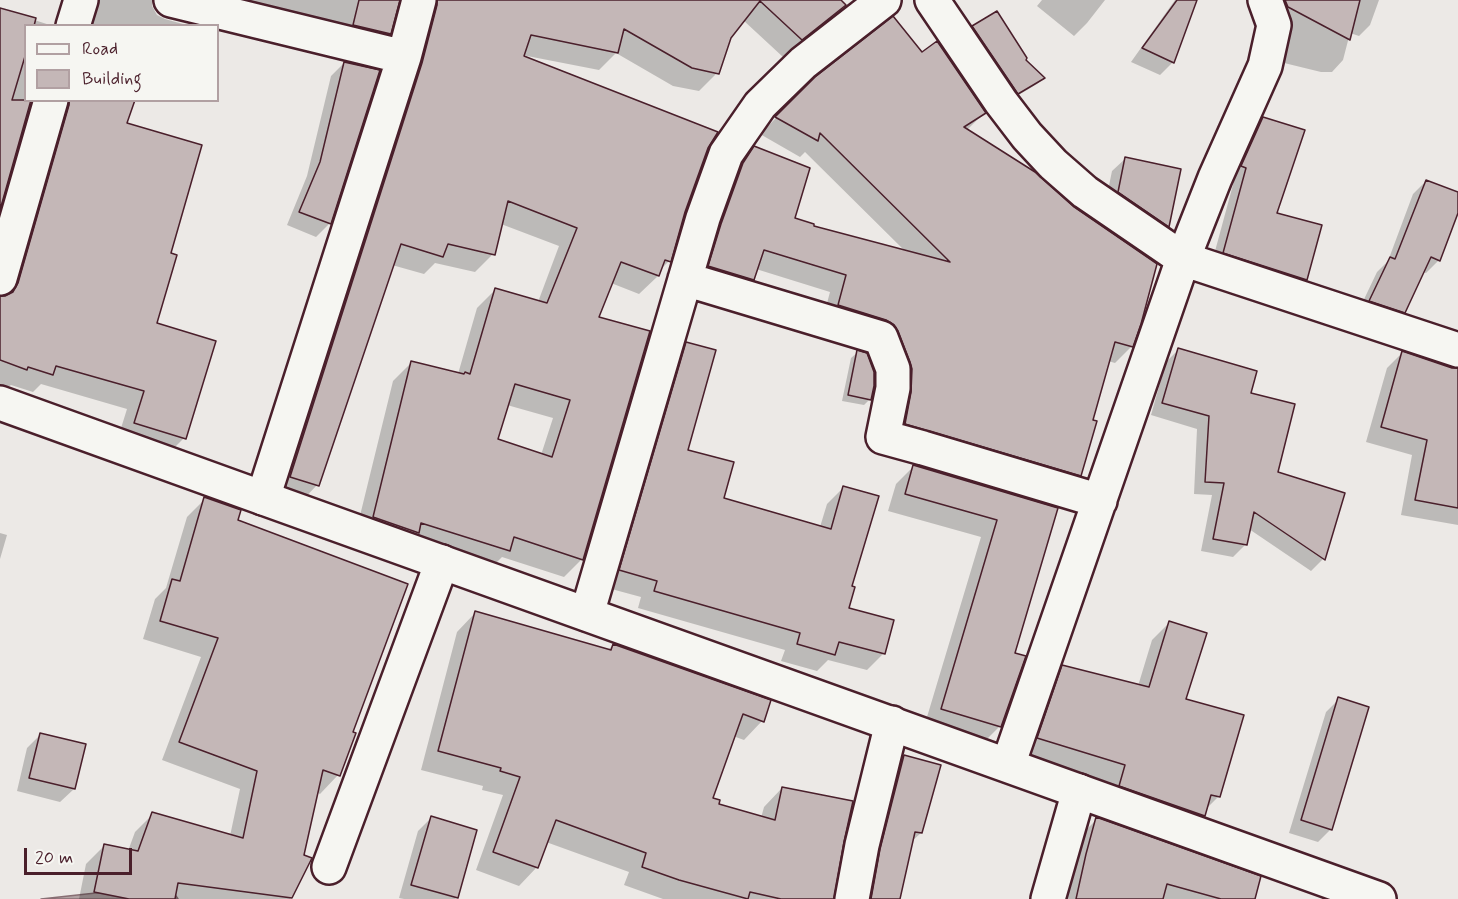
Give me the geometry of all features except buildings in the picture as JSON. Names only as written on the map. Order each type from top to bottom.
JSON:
[{"type":"street","points":[[74,24],[81,0]]},
{"type":"street","points":[[171,0],[404,57]]},
{"type":"street","points":[[263,498],[404,57],[419,0]]},
{"type":"street","points":[[586,614],[703,218],[726,154],[760,105],[803,63],[884,0]]},
{"type":"street","points":[[932,0],[1001,102],[1027,136],[1053,164],[1085,192],[1184,259],[1458,350]]},
{"type":"street","points":[[1008,765],[1184,259],[1215,178],[1265,66],[1275,24],[1265,0]]},
{"type":"street","points":[[0,278],[50,102]]},
{"type":"street","points":[[685,279],[881,338],[893,369],[893,388],[883,437],[1100,501]]},
{"type":"street","points":[[0,403],[1379,899]]},
{"type":"street","points":[[329,867],[442,562]]},
{"type":"street","points":[[852,899],[862,845],[892,723]]},
{"type":"street","points":[[1048,899],[1079,791]]},
{"type":"shaded area","points":[[123,890],[176,896],[178,899],[41,899]]}]
